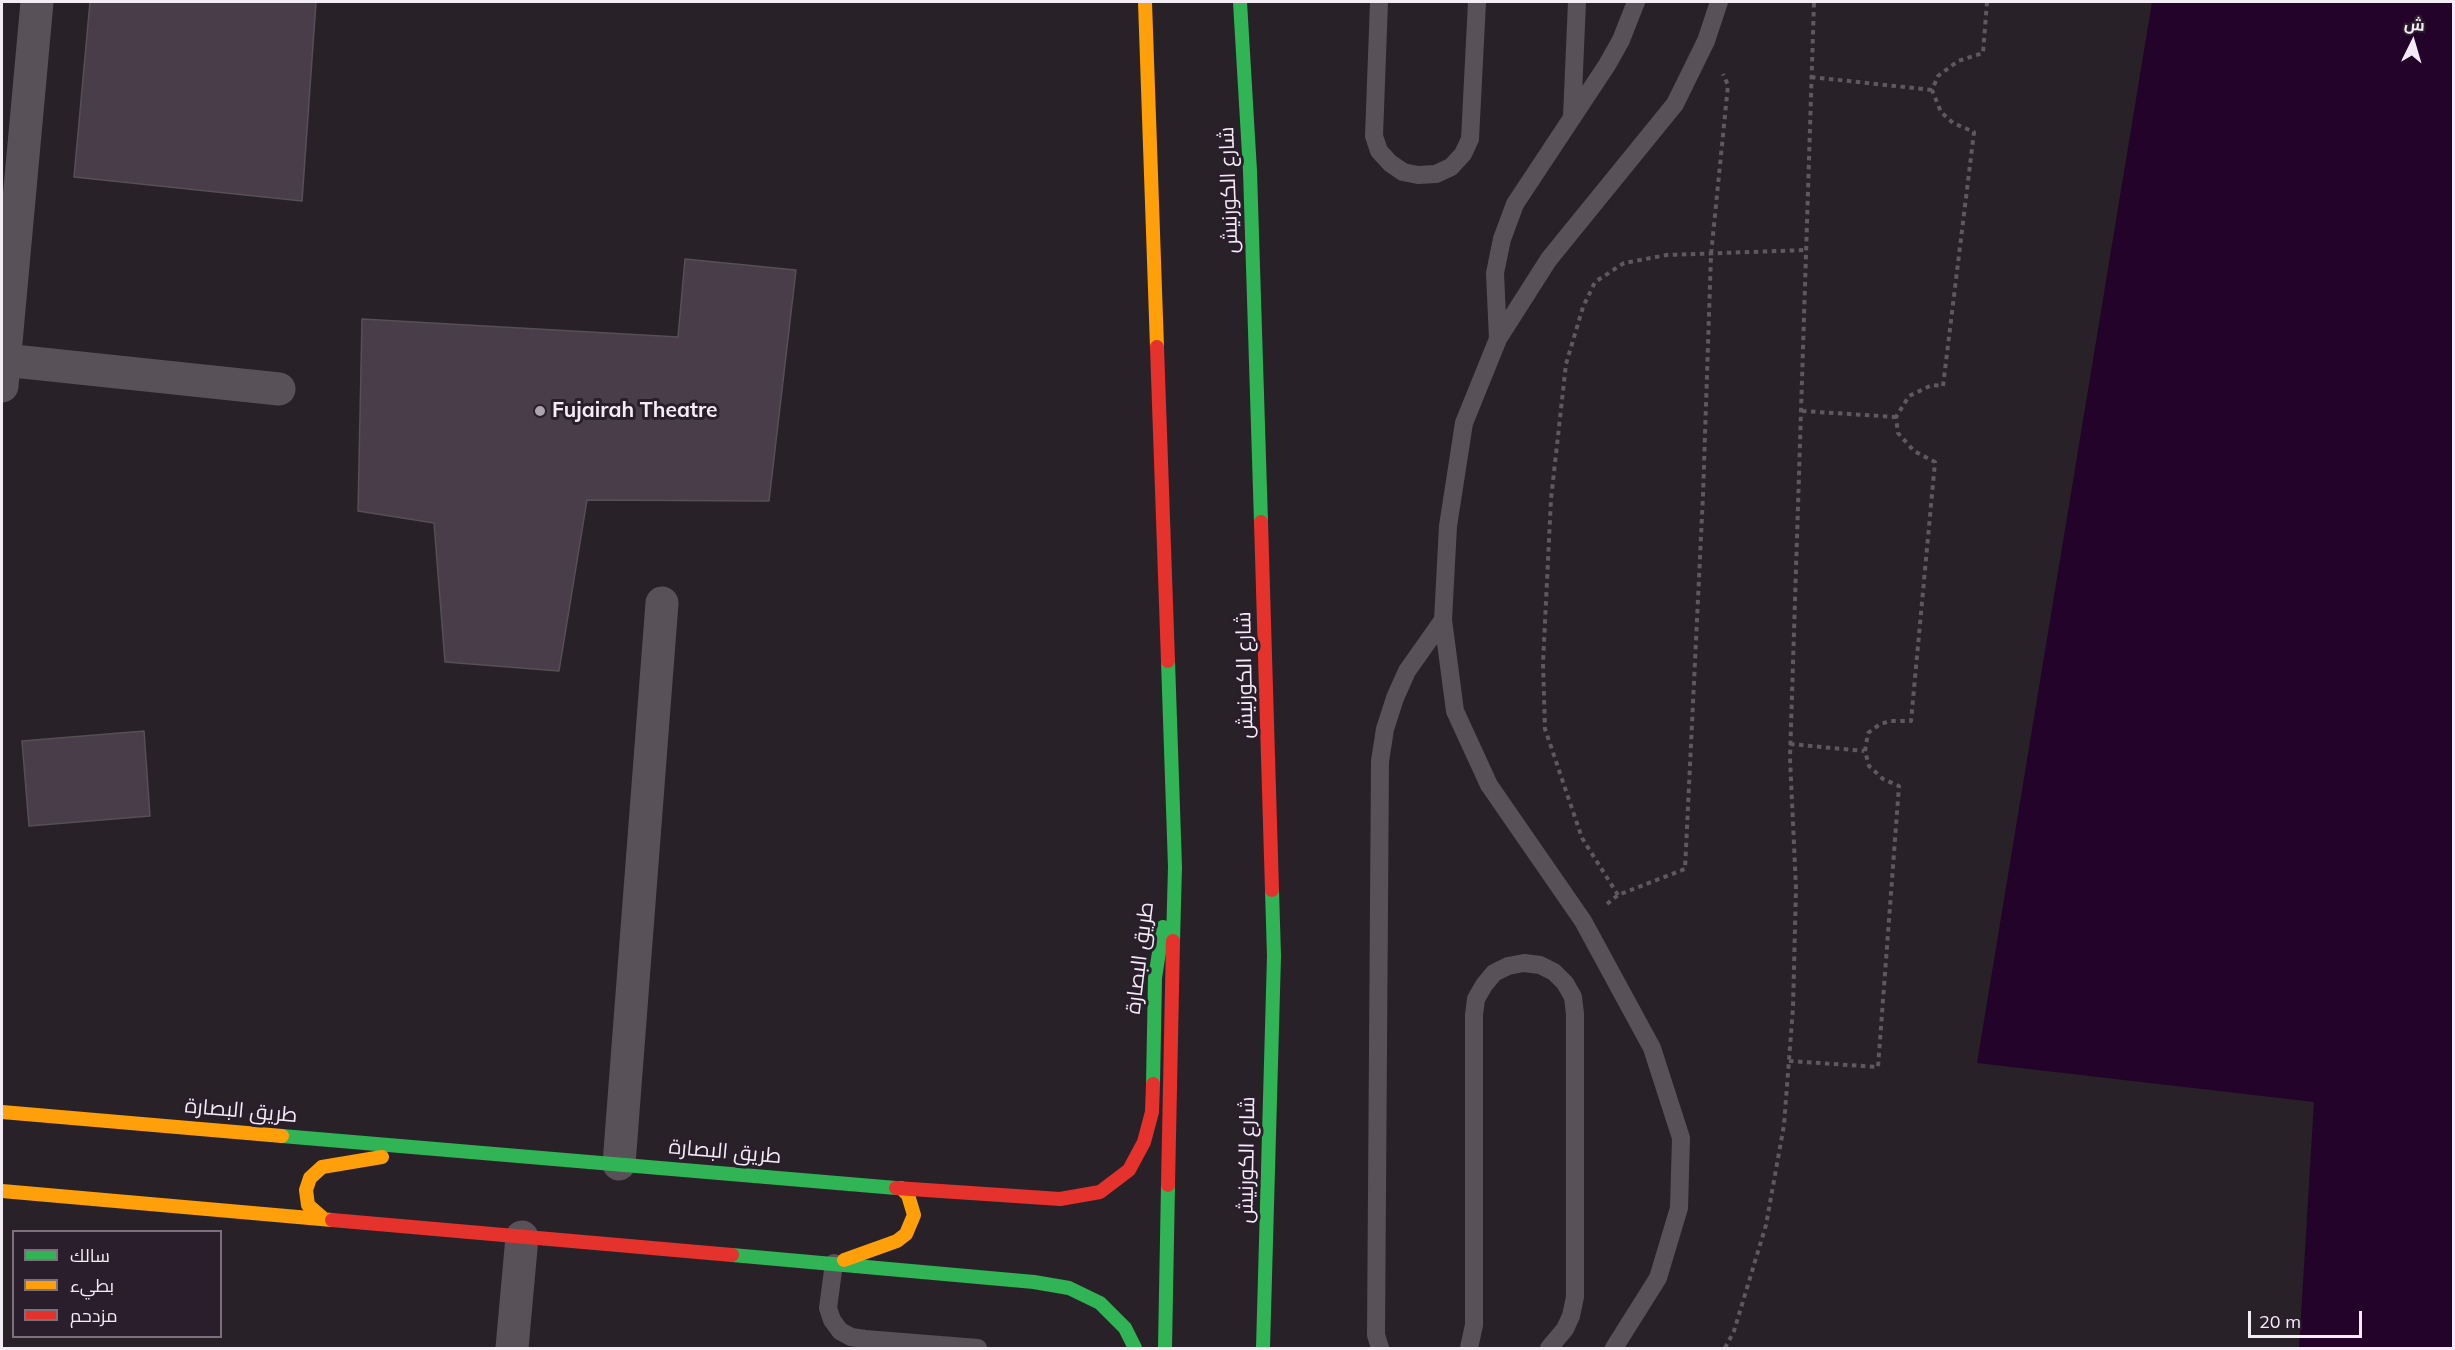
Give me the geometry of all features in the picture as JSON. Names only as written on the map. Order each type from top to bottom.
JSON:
[{"type":"main road","points":[[1146,2],[1175,867],[1165,1348]]},
{"type":"main road","name":"شارع الكورنيش","points":[[1240,2],[1251,194],[1274,956],[1263,1348]]},
{"type":"main road","name":"طريق البصارة","points":[[2,1112],[902,1188],[1060,1199],[1100,1192],[1129,1170],[1144,1142],[1152,1112],[1155,978],[1175,867]]},
{"type":"main road","points":[[324,1219],[308,1205],[306,1190],[310,1178],[322,1167],[342,1162],[449,1148]]},
{"type":"main road","points":[[834,1263],[897,1241],[906,1234],[914,1215],[913,1206],[902,1188]]},
{"type":"main road","points":[[2,1191],[1034,1282],[1069,1288],[1100,1303],[1125,1328],[1135,1348]]},
{"type":"main road","points":[[19,1205],[37,1194]]},
{"type":"street","points":[[37,2],[14,105],[3,373],[279,389]]},
{"type":"street","points":[[619,1164],[662,603]]},
{"type":"street","points":[[512,1348],[522,1237]]},
{"type":"lane","points":[[1379,2],[1374,136],[1379,151],[1390,163],[1403,172],[1418,175],[1436,174],[1451,166],[1463,154],[1470,139],[1477,2]]},
{"type":"lane","points":[[1572,119],[1577,2]]},
{"type":"lane","points":[[1498,339],[1496,273],[1502,239],[1515,204],[1621,40],[1636,2]]},
{"type":"lane","points":[[1614,1348],[1658,1278],[1679,1208],[1681,1138],[1652,1048],[1583,921],[1489,785],[1455,711],[1443,620],[1448,526],[1464,423],[1498,339],[1549,259],[1675,104],[1706,41],[1719,2]]},
{"type":"lane","points":[[1380,1348],[1376,1335],[1376,1323],[1380,761],[1385,729],[1407,671],[1443,620]]},
{"type":"lane","points":[[1469,1348],[1474,1325],[1474,1015],[1476,999],[1484,984],[1494,973],[1508,966],[1524,963],[1540,965],[1554,972],[1565,983],[1573,997],[1575,1014],[1575,1297],[1565,1329],[1549,1348]]},
{"type":"lane","points":[[834,1263],[828,1308],[832,1320],[840,1331],[851,1337],[865,1339],[978,1348]]},
{"type":"path","points":[[1725,1348],[1734,1331],[1766,1225],[1784,1125],[1793,1008],[1796,888],[1791,744],[1814,2]]},
{"type":"path","points":[[1789,1061],[1878,1067],[1899,786],[1883,779],[1869,766],[1864,751],[1868,733],[1880,723],[1911,721],[1935,462],[1914,451],[1898,433],[1896,417],[1910,396],[1932,385],[1943,386],[1974,132],[1953,123],[1941,112],[1932,90],[1938,76],[1958,62],[1983,53],[1987,2]]},
{"type":"path","points":[[1583,921],[1618,895],[1685,869],[1703,495],[1711,255],[1728,85],[1706,41]]},
{"type":"path","points":[[1811,77],[1932,90]]},
{"type":"path","points":[[1618,895],[1582,838],[1545,729],[1544,663],[1551,499],[1566,364],[1583,307],[1595,282],[1624,263],[1667,255],[1806,250]]},
{"type":"path","points":[[1802,411],[1896,417]]},
{"type":"path","points":[[1791,744],[1864,751]]},
{"type":"shaded area","points":[[2152,2],[2453,2],[2453,1348],[2299,1348],[2314,1102],[1977,1063]]},
{"type":"building","points":[[90,2],[316,2],[302,201],[74,177]]},
{"type":"building","points":[[685,259],[796,270],[769,501],[587,500],[559,671],[445,662],[434,523],[358,511],[362,319],[678,337]]},
{"type":"building","points":[[144,731],[150,816],[29,826],[22,741]]},
{"type":"traffic: fast","points":[[1240,2],[1250,171],[1261,522]]},
{"type":"traffic: fast","points":[[1168,661],[1175,867],[1173,941]]},
{"type":"traffic: fast","points":[[1263,1348],[1274,956],[1272,890]]},
{"type":"traffic: fast","points":[[1153,1084],[1155,978],[1163,927]]},
{"type":"traffic: fast","points":[[282,1136],[896,1188]]},
{"type":"traffic: fast","points":[[1165,1348],[1168,1185]]},
{"type":"traffic: fast","points":[[732,1255],[1034,1282],[1069,1288],[1100,1303],[1125,1328],[1135,1348]]},
{"type":"traffic: slow","points":[[1145,2],[1157,347]]},
{"type":"traffic: slow","points":[[2,1112],[282,1136]]},
{"type":"traffic: slow","points":[[324,1219],[308,1205],[306,1190],[310,1178],[322,1167],[382,1157]]},
{"type":"traffic: slow","points":[[844,1260],[897,1241],[906,1234],[914,1215],[908,1195],[901,1188]]},
{"type":"traffic: slow","points":[[2,1191],[332,1220]]},
{"type":"traffic: jam","points":[[1157,347],[1168,661]]},
{"type":"traffic: jam","points":[[1261,522],[1272,890]]},
{"type":"traffic: jam","points":[[1168,1185],[1173,941]]},
{"type":"traffic: jam","points":[[896,1188],[1060,1199],[1100,1192],[1129,1170],[1144,1142],[1152,1112],[1153,1084]]},
{"type":"traffic: jam","points":[[332,1220],[732,1255]]},
{"type":"place","name":"Fujairah Theatre","points":[[540,411]]}]
